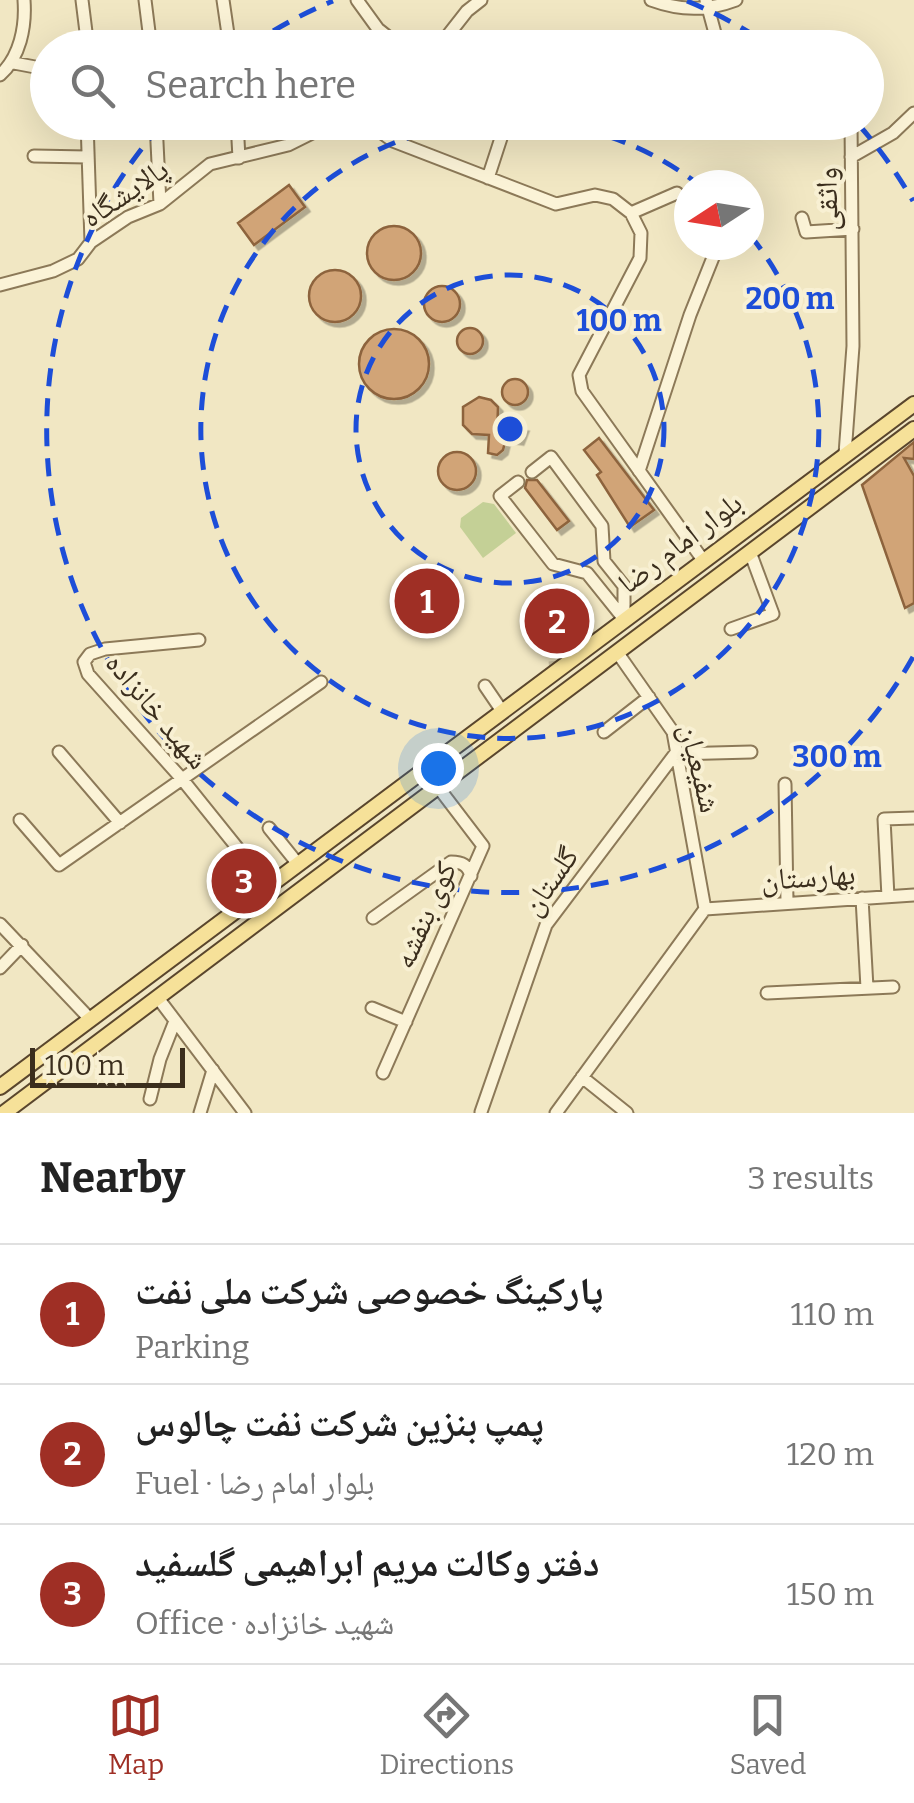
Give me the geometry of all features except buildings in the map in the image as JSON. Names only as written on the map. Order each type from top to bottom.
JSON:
[{"type":"main road","name":"بلوار امام رضا","points":[[2,1082],[914,404]]},
{"type":"main road","name":"بلوار امام رضا","points":[[4,1113],[914,430]]},
{"type":"main road","points":[[624,620],[637,636]]},
{"type":"main road","points":[[502,712],[515,729]]},
{"type":"street","points":[[0,76],[14,63],[25,17],[24,0]]},
{"type":"street","points":[[82,0],[86,30]]},
{"type":"street","points":[[145,0],[149,30]]},
{"type":"street","points":[[222,0],[227,30]]},
{"type":"street","points":[[357,0],[379,30]]},
{"type":"street","points":[[452,30],[481,0]]},
{"type":"street","points":[[651,0],[670,7],[736,0]]},
{"type":"street","points":[[707,5],[714,30]]},
{"type":"street","points":[[14,63],[30,67]]},
{"type":"street","points":[[884,138],[914,112]]},
{"type":"street","points":[[88,140],[91,242]]},
{"type":"street","points":[[157,140],[160,204]]},
{"type":"street","points":[[238,140],[238,158]]},
{"type":"street","name":"پالایشگاه","points":[[0,285],[53,271],[78,259],[91,242],[128,217],[160,204],[210,164],[300,140]]},
{"type":"street","points":[[390,140],[556,204],[596,195],[614,199],[631,212],[640,233],[640,258],[580,376],[582,391],[703,560]]},
{"type":"street","points":[[488,178],[500,140]]},
{"type":"street","name":"واثقی","points":[[845,454],[853,346],[851,140]]},
{"type":"street","points":[[851,156],[880,140]]},
{"type":"street","points":[[34,156],[88,157]]},
{"type":"street","points":[[631,212],[674,194]]},
{"type":"street","points":[[802,218],[806,232],[853,229]]},
{"type":"street","points":[[639,471],[712,260]]},
{"type":"street","points":[[532,472],[552,457],[602,526],[604,561],[624,586],[624,620]]},
{"type":"street","points":[[518,482],[500,496],[553,564],[587,573],[624,620]]},
{"type":"street","points":[[731,629],[772,614],[750,552]]},
{"type":"street","name":"شهید خانزاده","points":[[198,640],[105,649],[90,654],[84,662],[88,674],[182,779],[268,886]]},
{"type":"street","name":"شفیعیان","points":[[617,652],[672,732],[705,909]]},
{"type":"street","points":[[20,820],[58,865],[321,682]]},
{"type":"street","points":[[486,686],[502,712]]},
{"type":"street","points":[[604,732],[649,697]]},
{"type":"street","points":[[58,752],[120,823]]},
{"type":"street","points":[[675,754],[751,752]]},
{"type":"street","name":"گلستان","points":[[482,1112],[546,926],[675,754]]},
{"type":"street","points":[[786,784],[787,902]]},
{"type":"street","name":"کوی بنفشه","points":[[383,1073],[484,846],[438,787]]},
{"type":"street","points":[[888,897],[884,819],[914,818]]},
{"type":"street","points":[[268,828],[298,864]]},
{"type":"street","points":[[374,918],[452,862],[469,868],[470,876]]},
{"type":"street","name":"بهارستان","points":[[705,909],[914,896]]},
{"type":"street","points":[[862,898],[866,988]]},
{"type":"street","points":[[556,1113],[705,909]]},
{"type":"street","points":[[0,924],[90,1020]]},
{"type":"street","points":[[0,968],[22,945]]},
{"type":"street","points":[[766,993],[894,987]]},
{"type":"street","points":[[158,998],[245,1113]]},
{"type":"street","points":[[372,1008],[406,1022]]},
{"type":"street","points":[[150,1099],[175,1020]]},
{"type":"street","points":[[200,1113],[213,1070]]},
{"type":"street","points":[[582,1077],[627,1113]]},
{"type":"green space","points":[[483,502],[494,504],[516,533],[483,558],[460,527],[461,518]]},
{"type":"tunnel","points":[[555,672],[553,649],[544,636],[565,620],[575,632],[599,638]]},
{"type":"place","name":"پارکینگ خصوصی شرکت ملی نفت","points":[[427,601]]},
{"type":"place","name":"پمپ بنزین شرکت نفت چالوس","points":[[557,621]]},
{"type":"place","name":"دفتر وکالت مریم ابراهیمی گلسفید","points":[[244,881]]}]
